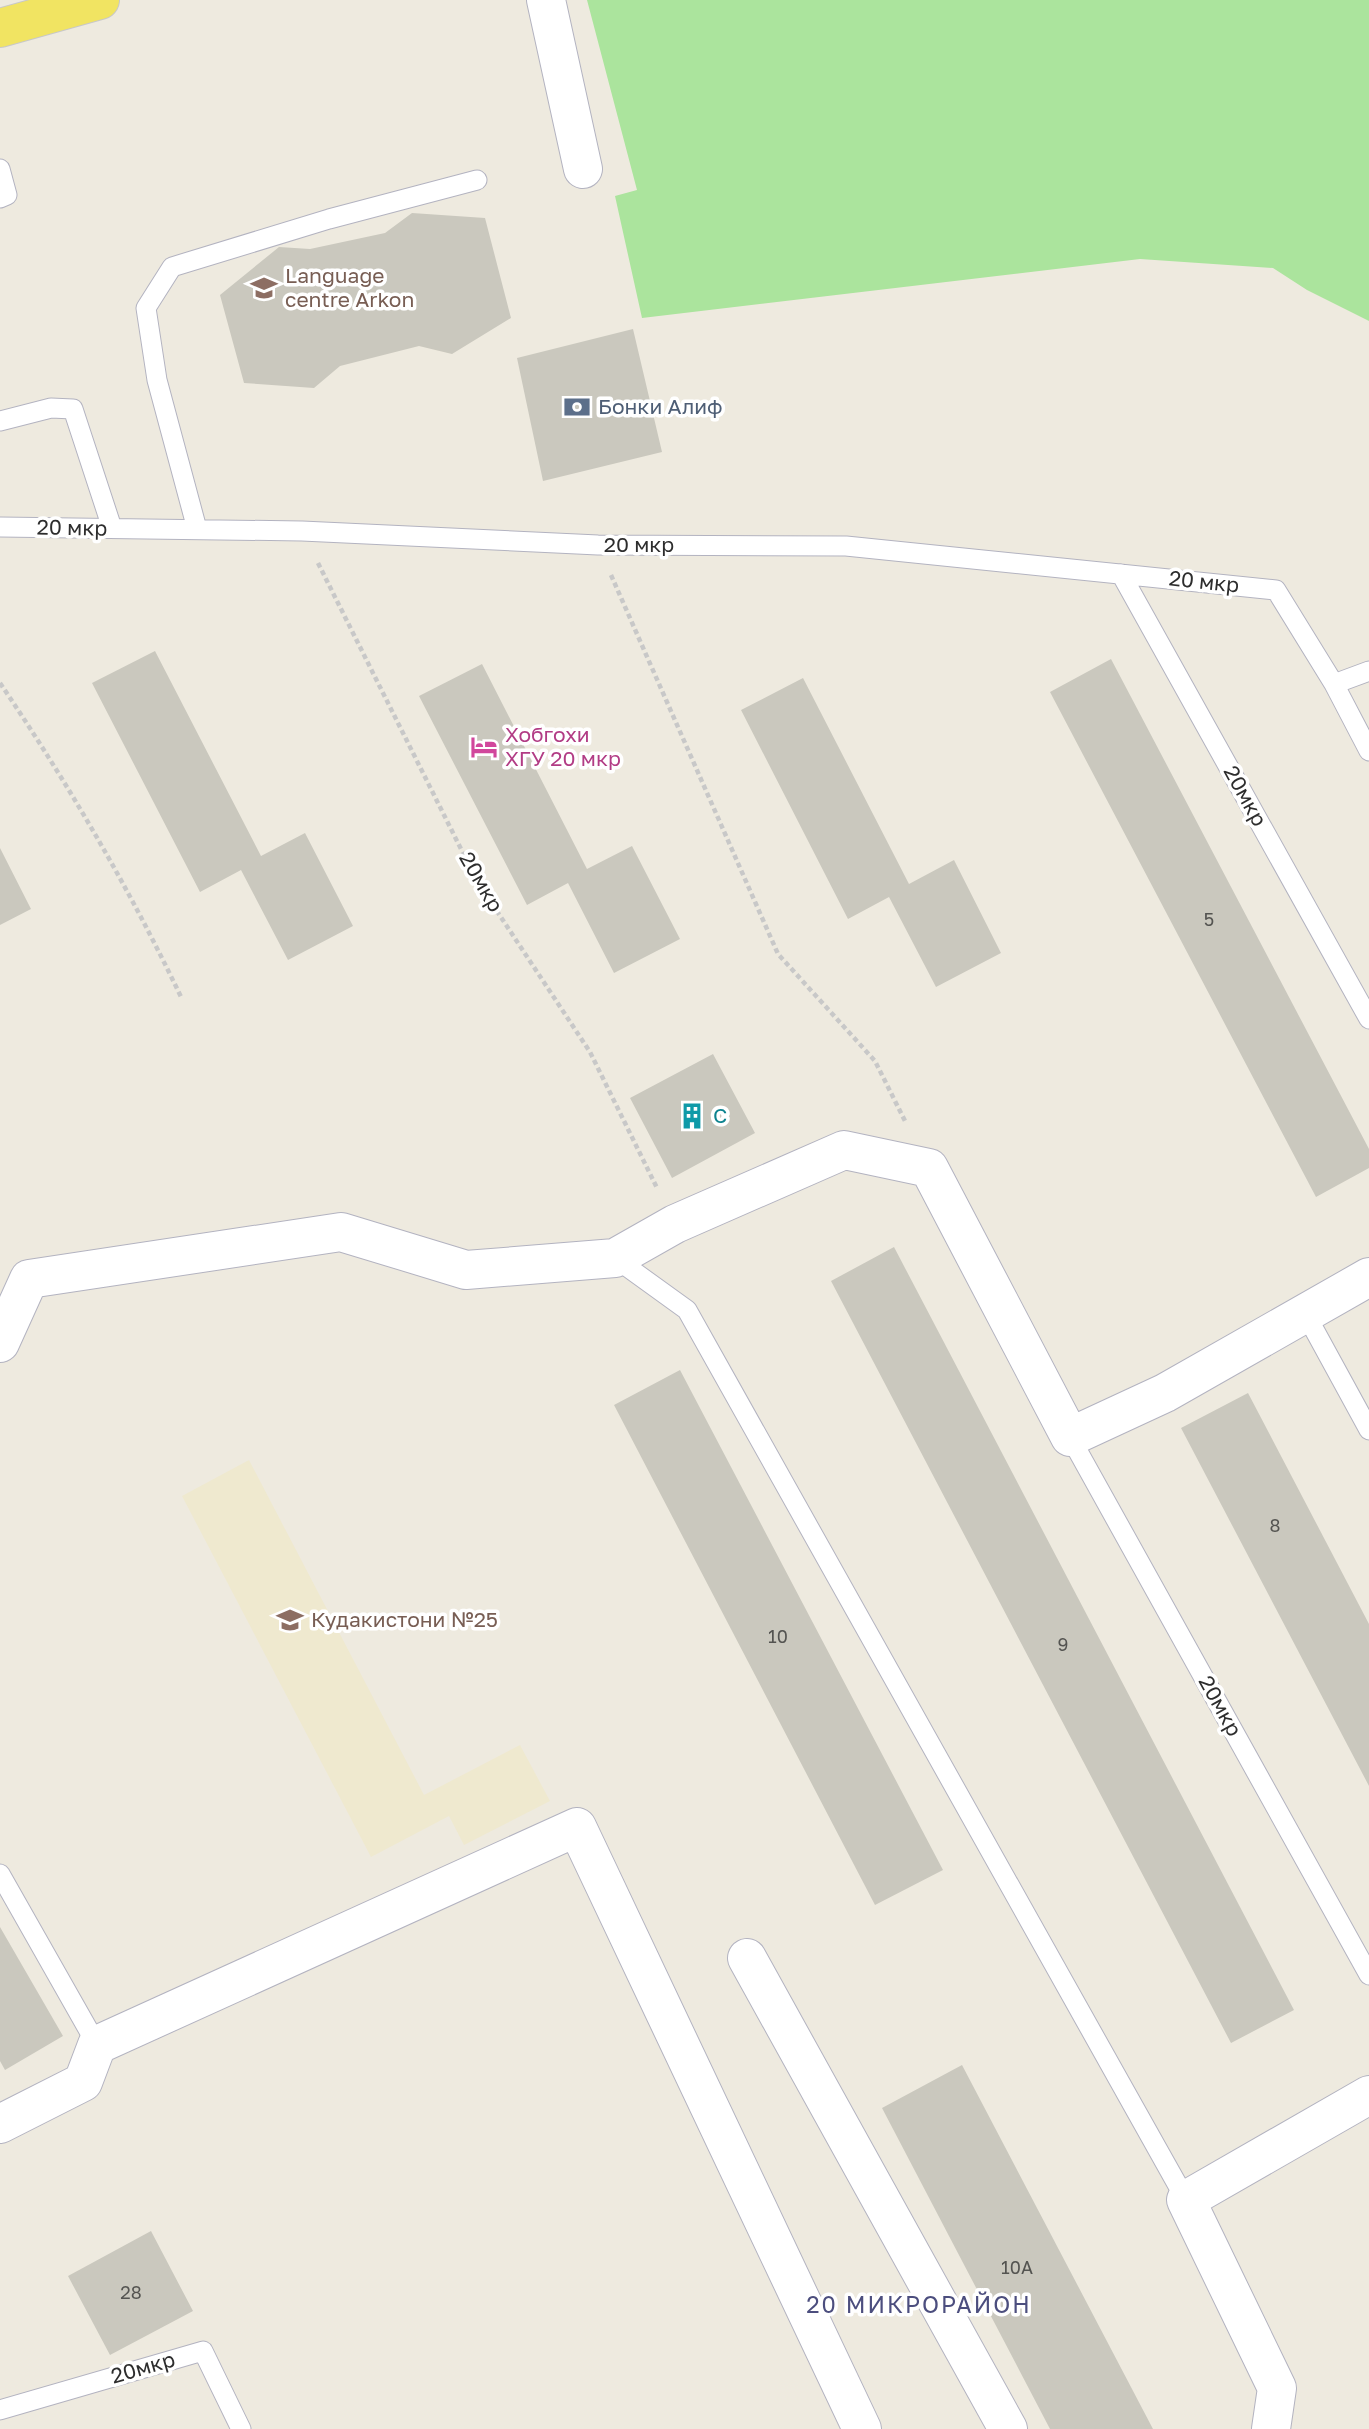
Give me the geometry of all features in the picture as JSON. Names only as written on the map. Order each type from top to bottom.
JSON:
[{"type":"main road","points":[[0,28],[100,0]]},
{"type":"street","points":[[546,0],[583,169]]},
{"type":"street","points":[[0,1343],[29,1279],[341,1233],[466,1270],[615,1258],[675,1224],[844,1150],[929,1168]]},
{"type":"street","name":"20мкр","points":[[929,1168],[1070,1437]]},
{"type":"street","points":[[1070,1437],[1165,1392],[1304,1311],[1369,1277]]},
{"type":"street","points":[[0,2124],[83,2082],[97,2045],[577,1827],[862,2429]]},
{"type":"street","points":[[747,1958],[1008,2429]]},
{"type":"street","points":[[1271,2429],[1277,2388],[1186,2200],[1369,2095]]},
{"type":"lane","points":[[0,169],[7,195],[0,198]]},
{"type":"lane","points":[[197,530],[157,380],[146,308],[172,267],[329,219],[477,180]]},
{"type":"lane","points":[[0,421],[51,408],[73,409],[112,528]]},
{"type":"lane","name":"20 мкр","points":[[0,527],[302,531],[598,545],[846,546],[1276,590],[1334,684]]},
{"type":"lane","name":"20мкр","points":[[1121,574],[1369,1019]]},
{"type":"lane","points":[[1369,671],[1334,684],[1369,751]]},
{"type":"lane","points":[[615,1258],[687,1310],[1186,2200]]},
{"type":"lane","points":[[1304,1311],[1369,1430]]},
{"type":"lane","name":"20мкр","points":[[1070,1437],[1369,1975]]},
{"type":"lane","points":[[0,1874],[97,2045]]},
{"type":"lane","name":"20мкр","points":[[0,2410],[203,2351],[241,2429]]},
{"type":"path","name":"20мкр","points":[[302,531],[477,881],[590,1052],[675,1224]]},
{"type":"path","points":[[598,545],[778,954],[875,1061],[929,1168]]},
{"type":"path","points":[[0,683],[59,771],[139,908],[182,999]]},
{"type":"shaded area","name":"Кудакистони №25","points":[[249,1460],[424,1795],[520,1745],[550,1801],[464,1845],[449,1816],[371,1857],[182,1496]]},
{"type":"green space","points":[[587,0],[1369,0],[1369,321],[1307,290],[1273,268],[1140,259],[642,318],[615,196],[637,190]]},
{"type":"building","points":[[412,213],[485,218],[511,318],[452,354],[419,346],[340,366],[314,388],[244,383],[220,295],[279,247],[310,249],[385,233]]},
{"type":"building","points":[[633,329],[662,452],[543,481],[517,358]]},
{"type":"building","points":[[155,651],[261,856],[305,833],[353,926],[288,960],[241,870],[200,892],[92,683]]},
{"type":"building","points":[[1111,659],[1369,1149],[1369,1168],[1316,1197],[1050,692]]},
{"type":"building","points":[[482,664],[587,869],[632,846],[680,939],[614,973],[568,883],[527,905],[419,696]]},
{"type":"building","points":[[803,678],[909,884],[954,860],[1001,953],[936,987],[889,897],[848,919],[741,710]]},
{"type":"building","points":[[0,848],[31,909],[0,925]]},
{"type":"building","name":"С","points":[[713,1054],[755,1133],[672,1178],[630,1098]]},
{"type":"building","points":[[894,1247],[1294,2010],[1231,2043],[831,1281]]},
{"type":"building","points":[[680,1370],[943,1870],[875,1905],[614,1405]]},
{"type":"building","points":[[1248,1393],[1369,1624],[1369,1786],[1181,1428]]},
{"type":"building","points":[[0,1927],[63,2036],[5,2070],[0,2061]]},
{"type":"building","points":[[962,2065],[1153,2429],[1050,2429],[882,2108]]},
{"type":"building","points":[[151,2231],[193,2311],[110,2355],[68,2276]]},
{"type":"place","name":"Language centre Arkon","points":[[264,288]]},
{"type":"place","name":"Бонки Алиф","points":[[577,407]]},
{"type":"place","name":"Хобгохи ХГУ 20 мкр","points":[[484,747]]},
{"type":"place","name":"С","points":[[692,1116]]},
{"type":"place","name":"Кудакистони №25","points":[[290,1620]]},
{"type":"district","name":"20 МИКРОРАЙОН","points":[[919,2305]]}]
